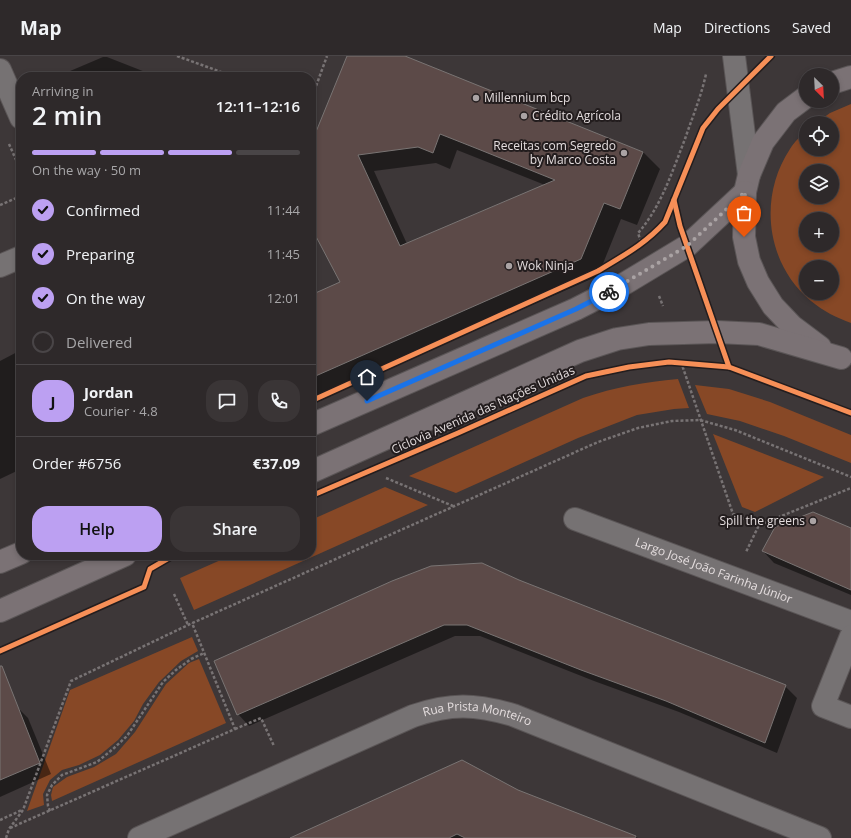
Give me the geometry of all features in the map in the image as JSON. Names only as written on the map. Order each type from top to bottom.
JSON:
[{"type":"main road","points":[[839,81],[851,77]]},
{"type":"main road","points":[[799,103],[786,112],[763,142],[747,183],[744,237],[749,261],[758,282],[773,306],[792,326],[815,344],[846,360]]},
{"type":"main road","points":[[316,423],[576,309],[618,287],[687,246],[747,183]]},
{"type":"main road","points":[[316,470],[580,351],[617,339],[649,334],[717,332],[759,334],[846,360]]},
{"type":"main road","points":[[0,562],[16,555]]},
{"type":"main road","points":[[0,611],[113,560]]},
{"type":"street","points":[[734,56],[747,183]]},
{"type":"street","points":[[0,70],[16,107]]},
{"type":"street","points":[[0,266],[16,259]]},
{"type":"street","name":"Largo José João Farinha Júnior","points":[[575,519],[851,622]]},
{"type":"street","points":[[851,636],[823,706],[851,717]]},
{"type":"street","name":"Rua Prista Monteiro","points":[[139,838],[413,716],[429,710],[463,706],[480,707],[513,715],[820,838]]},
{"type":"path","points":[[177,56],[221,72]]},
{"type":"path","points":[[316,86],[327,56]]},
{"type":"path","points":[[9,143],[16,159]]},
{"type":"path","points":[[0,206],[16,198]]},
{"type":"path","points":[[637,248],[646,241]]},
{"type":"path","points":[[675,362],[688,363]]},
{"type":"path","points":[[6,838],[9,829],[23,810],[71,680],[188,625],[598,442],[638,428],[672,421],[700,420],[735,430],[851,477]]},
{"type":"path","points":[[386,478],[453,506]]},
{"type":"path","points":[[759,525],[851,488]]},
{"type":"path","points":[[174,594],[188,625]]},
{"type":"path","points":[[192,624],[235,729]]},
{"type":"path","points":[[50,810],[47,795],[52,785],[62,775],[97,762],[108,753],[127,736],[163,682],[191,659],[204,653]]},
{"type":"path","points":[[9,829],[261,718],[285,772]]},
{"type":"path","points":[[0,820],[23,810]]},
{"type":"shaded area","points":[[851,104],[851,323],[820,308],[810,300],[839,300],[839,260],[799,260],[799,289],[784,268],[776,249],[772,229],[771,208],[773,188],[780,168],[792,146],[799,138],[799,156],[839,156],[839,116],[826,116]]},
{"type":"shaded area","points":[[678,379],[689,408],[637,415],[578,438],[456,493],[409,476],[583,398],[630,386]]},
{"type":"shaded area","points":[[695,385],[729,389],[770,402],[851,435],[851,463],[784,436],[740,421],[707,414]]},
{"type":"shaded area","points":[[713,434],[824,477],[755,512],[742,507]]},
{"type":"shaded area","points":[[385,487],[428,505],[316,555],[316,518]]},
{"type":"shaded area","points":[[221,560],[305,560],[194,610],[180,578]]},
{"type":"shaded area","points":[[192,637],[198,651],[181,661],[159,682],[143,704],[134,721],[118,740],[100,755],[79,765],[62,770],[50,780],[43,794],[44,805],[27,811],[70,690]]},
{"type":"shaded area","points":[[199,659],[226,723],[52,801],[51,795],[53,787],[67,777],[94,767],[116,754],[135,732],[166,684],[189,663]]},
{"type":"building","points":[[347,56],[405,56],[643,152],[620,209],[604,203],[581,259],[316,376],[316,293],[340,282],[316,236],[316,132]],"holes":[[[440,134],[555,180],[400,246],[358,155],[418,147],[433,153]]]},
{"type":"building","points":[[813,512],[851,528],[851,590],[762,551],[775,527]]},
{"type":"building","points":[[482,563],[519,580],[786,685],[765,743],[666,701],[581,670],[467,625],[444,625],[237,715],[214,661],[392,581],[431,566]]},
{"type":"building","points":[[0,666],[2,666],[40,763],[0,780]]},
{"type":"building","points":[[462,760],[518,790],[636,836],[635,838],[465,838],[457,834],[449,838],[290,838]]},
{"type":"cycle path","points":[[316,399],[598,271],[625,255],[649,237],[665,222],[703,128],[718,109],[771,56]]},
{"type":"cycle path","points":[[674,200],[680,226],[729,367]]},
{"type":"cycle path","name":"Ciclovia Avenida das Nações Unidas","points":[[316,494],[586,376],[629,367],[669,362],[729,367],[851,413]]},
{"type":"cycle path","points":[[0,651],[144,587],[150,569],[165,560]]},
{"type":"way so far","points":[[609,292],[687,246],[745,192],[744,237]]},
{"type":"place","name":"Millennium bcp","points":[[476,98]]},
{"type":"place","name":"Crédito Agrícola","points":[[524,116]]},
{"type":"place","name":"Receitas com Segredo by Marco Costa","points":[[624,153]]},
{"type":"place","name":"Wok Ninja","points":[[509,266]]},
{"type":"place","name":"Spill the greens","points":[[813,521]]},
{"type":"route","points":[[367,401],[576,309],[609,292]]}]
